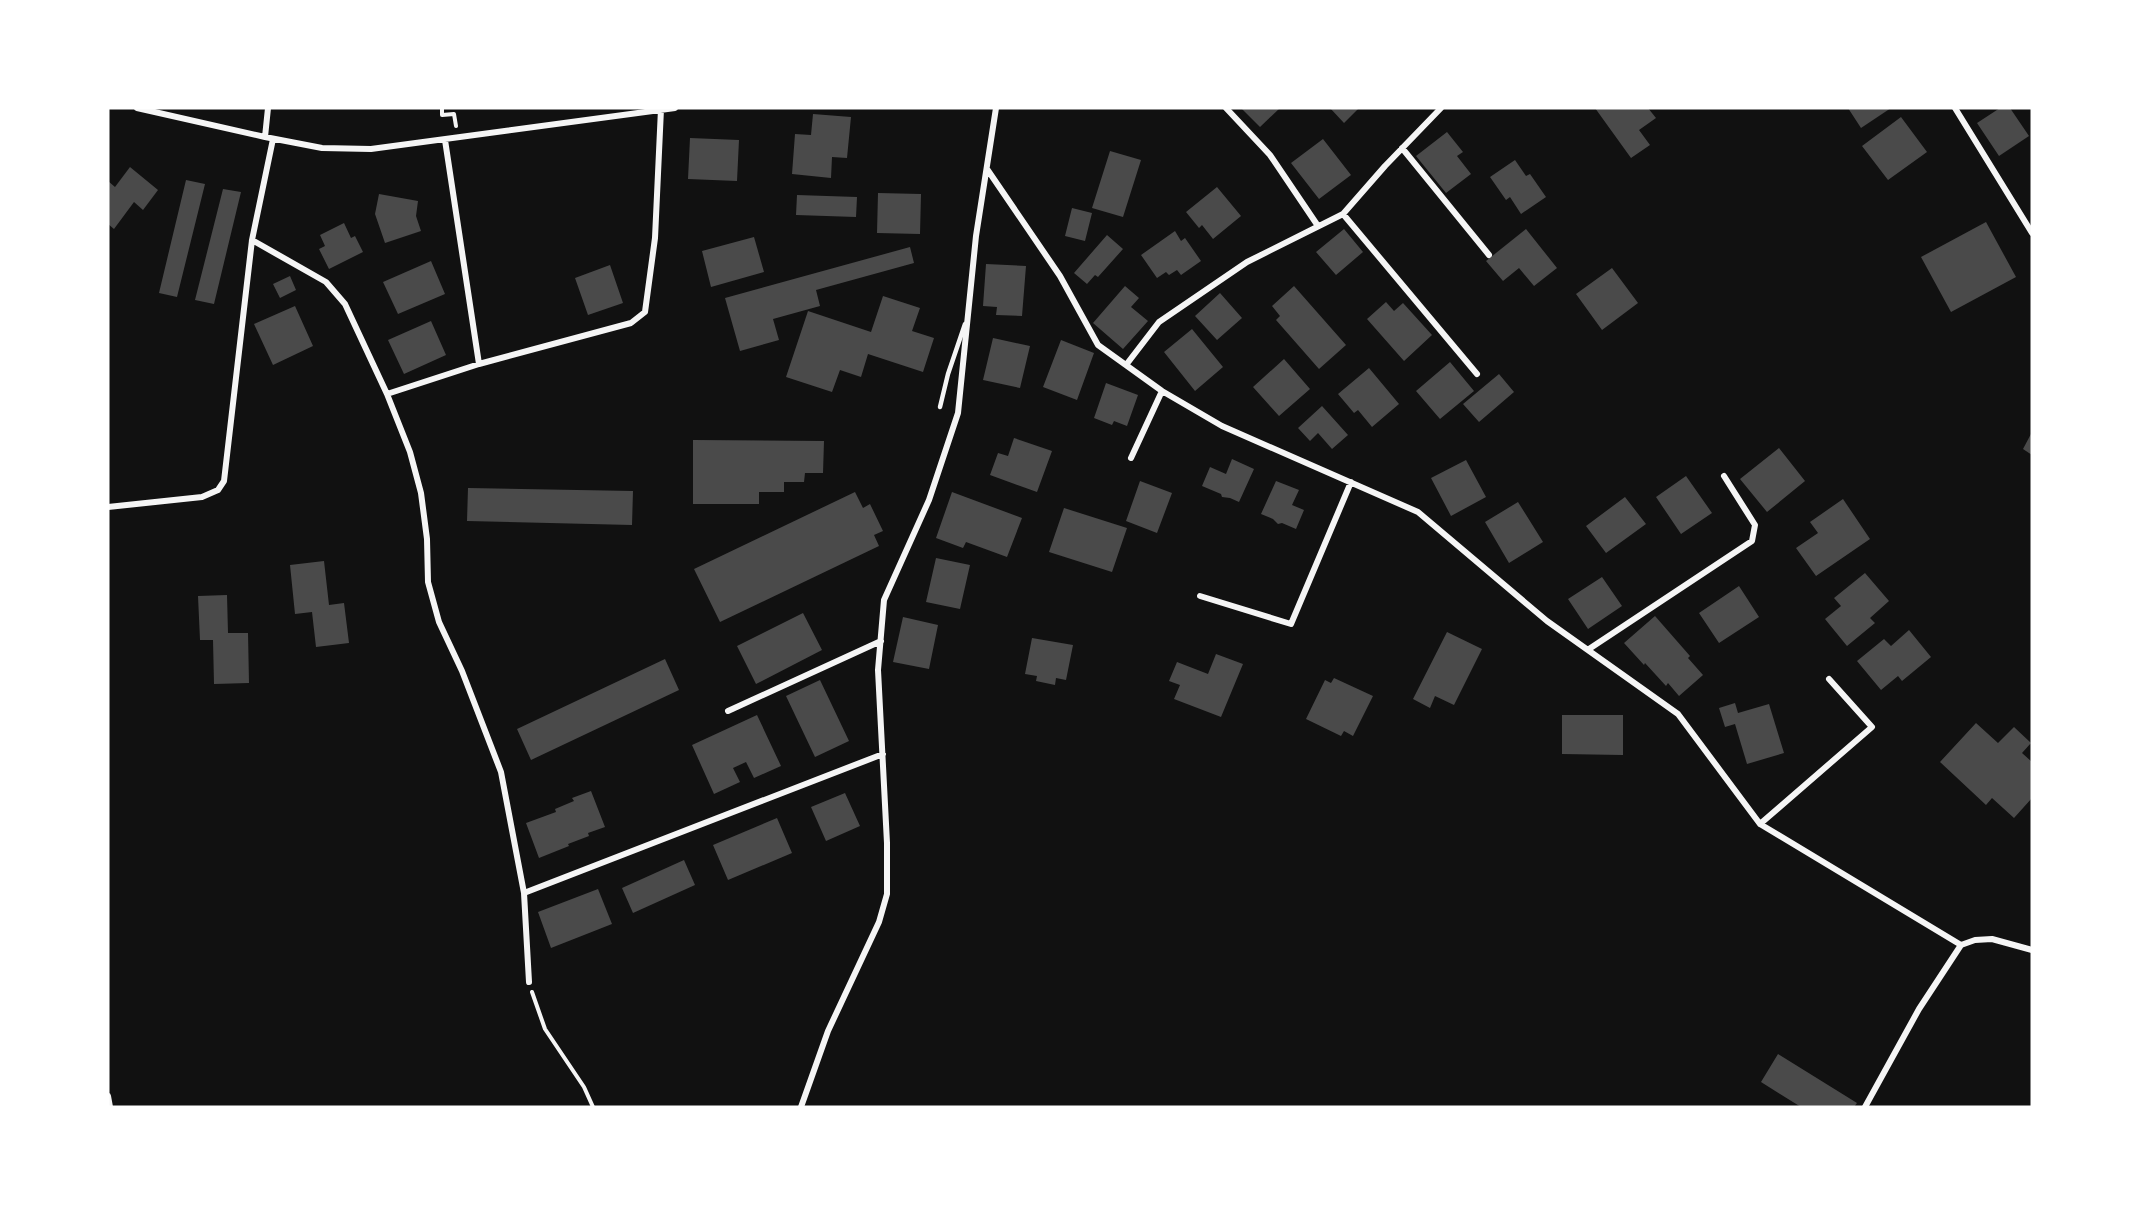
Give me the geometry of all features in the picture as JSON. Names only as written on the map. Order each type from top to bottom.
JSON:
[{"type":"street","points":[[137,108],[265,138],[321,148],[371,149],[675,108]]},
{"type":"street","points":[[265,138],[268,108]]},
{"type":"street","points":[[801,1107],[828,1031],[879,922],[887,894],[878,670],[884,600],[929,500],[958,413],[976,236],[996,108]]},
{"type":"street","points":[[1226,108],[1270,155],[1318,226]]},
{"type":"street","points":[[1126,365],[1159,322],[1247,262],[1343,214],[1441,108]]},
{"type":"street","points":[[1955,108],[2032,233]]},
{"type":"street","points":[[387,394],[479,364],[631,323],[645,312],[655,237],[661,109]]},
{"type":"street","points":[[108,507],[202,496],[218,490],[224,481],[252,240],[273,139]]},
{"type":"street","points":[[445,140],[479,364]]},
{"type":"street","points":[[1402,148],[1489,255]]},
{"type":"street","points":[[987,169],[1060,276],[1098,345],[1162,391],[1222,426],[1418,512],[1547,621],[1678,714],[1760,825],[1961,945]]},
{"type":"street","points":[[1343,214],[1477,374]]},
{"type":"street","points":[[252,240],[326,282],[345,304],[387,394],[410,452],[421,493],[427,540],[428,582],[440,622],[462,671],[501,772],[524,893],[529,982]]},
{"type":"street","points":[[1131,458],[1162,391]]},
{"type":"street","points":[[1589,650],[1752,541],[1755,525],[1724,476]]},
{"type":"street","points":[[1200,596],[1291,624],[1351,483]]},
{"type":"street","points":[[728,711],[881,641]]},
{"type":"street","points":[[1760,825],[1872,727],[1829,678]]},
{"type":"street","points":[[524,893],[883,754]]},
{"type":"street","points":[[1865,1107],[1919,1009],[1961,945],[1975,940],[1992,939],[2032,950]]},
{"type":"street","points":[[108,1096],[110,1107]]},
{"type":"lane","points":[[940,407],[948,374],[968,316]]},
{"type":"path","points":[[442,108],[442,115],[454,114]]},
{"type":"path","points":[[529,982],[545,1029],[584,1087],[593,1107]]},
{"type":"building","points":[[1241,108],[1280,108],[1260,127]]},
{"type":"building","points":[[1330,108],[1359,108],[1344,123]]},
{"type":"building","points":[[1595,108],[1648,108],[1656,118],[1639,130],[1650,145],[1631,158]]},
{"type":"building","points":[[1848,108],[1891,108],[1861,128]]},
{"type":"building","points":[[2000,108],[2010,108],[2029,136],[1999,156],[1977,123]]},
{"type":"building","points":[[813,114],[851,117],[847,158],[832,157],[831,178],[792,174],[795,134],[811,135]]},
{"type":"building","points":[[1901,117],[1927,152],[1888,180],[1862,146]]},
{"type":"building","points":[[1447,132],[1463,152],[1457,156],[1471,174],[1446,193],[1416,156]]},
{"type":"building","points":[[690,138],[739,140],[737,181],[688,179]]},
{"type":"building","points":[[1323,139],[1351,175],[1319,199],[1291,163]]},
{"type":"building","points":[[1110,151],[1141,160],[1123,217],[1092,208]]},
{"type":"building","points":[[1515,160],[1526,176],[1530,174],[1546,197],[1521,214],[1510,197],[1506,200],[1490,177]]},
{"type":"building","points":[[130,167],[158,190],[143,210],[134,202],[114,229],[108,224],[108,181],[115,187]]},
{"type":"building","points":[[186,180],[205,184],[177,297],[159,293]]},
{"type":"building","points":[[1217,187],[1241,216],[1213,239],[1202,225],[1199,228],[1186,212]]},
{"type":"building","points":[[223,189],[241,192],[214,304],[195,300]]},
{"type":"building","points":[[878,193],[921,194],[920,234],[877,233]]},
{"type":"building","points":[[379,194],[418,201],[416,216],[421,231],[385,243],[375,214]]},
{"type":"building","points":[[797,195],[857,197],[856,217],[796,215]]},
{"type":"building","points":[[1072,208],[1092,213],[1085,241],[1065,236]]},
{"type":"building","points":[[1986,222],[2016,277],[1951,312],[1921,257]]},
{"type":"building","points":[[344,223],[351,238],[355,236],[363,252],[329,269],[319,249],[325,246],[320,235]]},
{"type":"building","points":[[1344,229],[1363,252],[1336,275],[1316,252]]},
{"type":"building","points":[[1526,229],[1557,268],[1534,286],[1519,268],[1503,281],[1486,261]]},
{"type":"building","points":[[1175,231],[1181,241],[1185,238],[1201,261],[1181,275],[1177,270],[1169,275],[1166,272],[1157,278],[1141,255]]},
{"type":"building","points":[[1107,235],[1123,249],[1098,277],[1095,275],[1087,284],[1074,273]]},
{"type":"building","points":[[754,237],[764,272],[711,287],[702,251]]},
{"type":"building","points":[[910,247],[914,263],[816,290],[820,306],[773,319],[779,340],[740,351],[725,298]]},
{"type":"building","points":[[431,261],[445,294],[398,314],[383,282]]},
{"type":"building","points":[[986,264],[1026,266],[1022,316],[996,315],[997,307],[983,306]]},
{"type":"building","points":[[610,265],[623,303],[588,315],[575,278]]},
{"type":"building","points":[[1612,268],[1638,303],[1602,330],[1576,294]]},
{"type":"building","points":[[290,276],[296,290],[280,298],[273,284]]},
{"type":"building","points":[[1125,286],[1139,298],[1131,307],[1148,321],[1123,349],[1093,323]]},
{"type":"building","points":[[1294,286],[1346,345],[1319,369],[1276,320],[1280,316],[1272,306]]},
{"type":"building","points":[[1220,293],[1242,318],[1217,340],[1195,316]]},
{"type":"building","points":[[883,296],[920,308],[912,331],[934,338],[923,372],[868,354],[861,377],[840,370],[832,392],[786,377],[808,311],[871,332]]},
{"type":"building","points":[[1386,302],[1394,311],[1403,303],[1432,335],[1404,361],[1367,319]]},
{"type":"building","points":[[295,306],[313,346],[273,365],[254,324]]},
{"type":"building","points":[[431,321],[446,355],[404,374],[388,340]]},
{"type":"building","points":[[1192,329],[1223,367],[1195,391],[1164,352]]},
{"type":"building","points":[[993,338],[1030,346],[1020,388],[983,380]]},
{"type":"building","points":[[1061,340],[1094,353],[1077,400],[1043,387]]},
{"type":"building","points":[[1284,359],[1310,389],[1279,416],[1253,387]]},
{"type":"building","points":[[1450,362],[1474,391],[1440,419],[1416,391]]},
{"type":"building","points":[[1369,368],[1399,404],[1372,427],[1358,410],[1354,413],[1338,394]]},
{"type":"building","points":[[1499,374],[1514,392],[1479,422],[1463,404]]},
{"type":"building","points":[[1106,383],[1138,395],[1127,426],[1114,421],[1112,425],[1094,418]]},
{"type":"building","points":[[1322,406],[1348,435],[1332,449],[1318,433],[1310,441],[1298,428]]},
{"type":"building","points":[[2032,432],[2032,455],[2023,449]]},
{"type":"building","points":[[1014,438],[1052,451],[1037,492],[990,475],[998,453],[1008,456]]},
{"type":"building","points":[[693,440],[824,441],[823,473],[805,473],[804,482],[784,482],[784,492],[759,492],[759,504],[693,504]]},
{"type":"building","points":[[1779,448],[1805,481],[1767,512],[1740,479]]},
{"type":"building","points":[[1232,459],[1254,469],[1239,502],[1222,497],[1221,494],[1202,486],[1210,467],[1226,474]]},
{"type":"building","points":[[1466,460],[1486,497],[1451,516],[1431,478]]},
{"type":"building","points":[[1686,476],[1712,513],[1681,534],[1656,497]]},
{"type":"building","points":[[1140,481],[1172,493],[1157,533],[1126,521]]},
{"type":"building","points":[[1276,481],[1299,490],[1292,505],[1304,510],[1296,529],[1282,523],[1278,524],[1261,514]]},
{"type":"building","points":[[468,488],[633,491],[632,525],[467,521]]},
{"type":"building","points":[[855,492],[863,508],[870,504],[883,531],[874,535],[879,546],[720,622],[694,569]]},
{"type":"building","points":[[952,492],[1022,518],[1007,557],[966,542],[963,548],[936,538]]},
{"type":"building","points":[[1625,497],[1646,524],[1606,553],[1586,526]]},
{"type":"building","points":[[1843,499],[1870,539],[1816,576],[1796,548],[1818,533],[1810,522]]},
{"type":"building","points":[[1518,502],[1543,542],[1509,563],[1485,522]]},
{"type":"building","points":[[1064,508],[1127,528],[1112,572],[1049,552]]},
{"type":"building","points":[[936,558],[970,565],[960,609],[926,602]]},
{"type":"building","points":[[324,561],[329,605],[344,603],[349,643],[316,647],[312,612],[295,614],[290,565]]},
{"type":"building","points":[[1865,573],[1889,601],[1870,618],[1875,623],[1847,646],[1825,619],[1841,606],[1834,598]]},
{"type":"building","points":[[1602,577],[1622,606],[1588,629],[1568,599]]},
{"type":"building","points":[[1739,586],[1759,617],[1719,643],[1699,613]]},
{"type":"building","points":[[227,595],[228,633],[248,633],[249,683],[214,684],[213,640],[200,640],[198,596]]},
{"type":"building","points":[[803,613],[822,650],[756,684],[737,646]]},
{"type":"building","points":[[1655,616],[1690,656],[1688,658],[1703,675],[1679,696],[1668,683],[1666,686],[1645,663],[1644,665],[1624,643]]},
{"type":"building","points":[[903,617],[938,625],[929,669],[893,662]]},
{"type":"building","points":[[1909,630],[1931,657],[1902,681],[1898,676],[1881,690],[1857,661],[1884,639],[1891,646]]},
{"type":"building","points":[[1447,632],[1482,649],[1454,705],[1435,696],[1430,708],[1413,699]]},
{"type":"building","points":[[1032,638],[1073,645],[1066,680],[1056,678],[1055,685],[1036,681],[1037,676],[1025,674]]},
{"type":"building","points":[[1216,654],[1243,664],[1221,717],[1174,699],[1180,685],[1169,681],[1177,662],[1208,674]]},
{"type":"building","points":[[665,659],[679,690],[531,760],[517,729]]},
{"type":"building","points":[[1334,678],[1373,696],[1353,736],[1344,731],[1341,736],[1306,719],[1325,680],[1331,683]]},
{"type":"building","points":[[820,680],[849,741],[815,757],[786,696]]},
{"type":"building","points":[[1735,703],[1738,713],[1769,704],[1784,753],[1747,764],[1735,724],[1725,727],[1719,708]]},
{"type":"building","points":[[757,715],[781,766],[754,778],[746,762],[733,768],[740,782],[714,794],[692,745]]},
{"type":"building","points":[[1562,715],[1623,715],[1623,755],[1562,754]]},
{"type":"building","points":[[1976,723],[1998,743],[2014,727],[2031,743],[2022,753],[2032,762],[2032,798],[2014,818],[1992,798],[1986,805],[1940,762]]},
{"type":"building","points":[[591,791],[605,827],[588,833],[589,836],[568,844],[569,846],[539,858],[526,823],[556,812],[555,809],[574,801],[572,798]]},
{"type":"building","points":[[845,793],[860,826],[826,841],[811,807]]},
{"type":"building","points":[[777,818],[792,853],[728,880],[713,845]]},
{"type":"building","points":[[684,860],[695,885],[633,913],[622,888]]},
{"type":"building","points":[[598,889],[612,924],[551,948],[538,912]]},
{"type":"building","points":[[1778,1054],[1857,1103],[1854,1107],[1801,1107],[1761,1082]]}]
